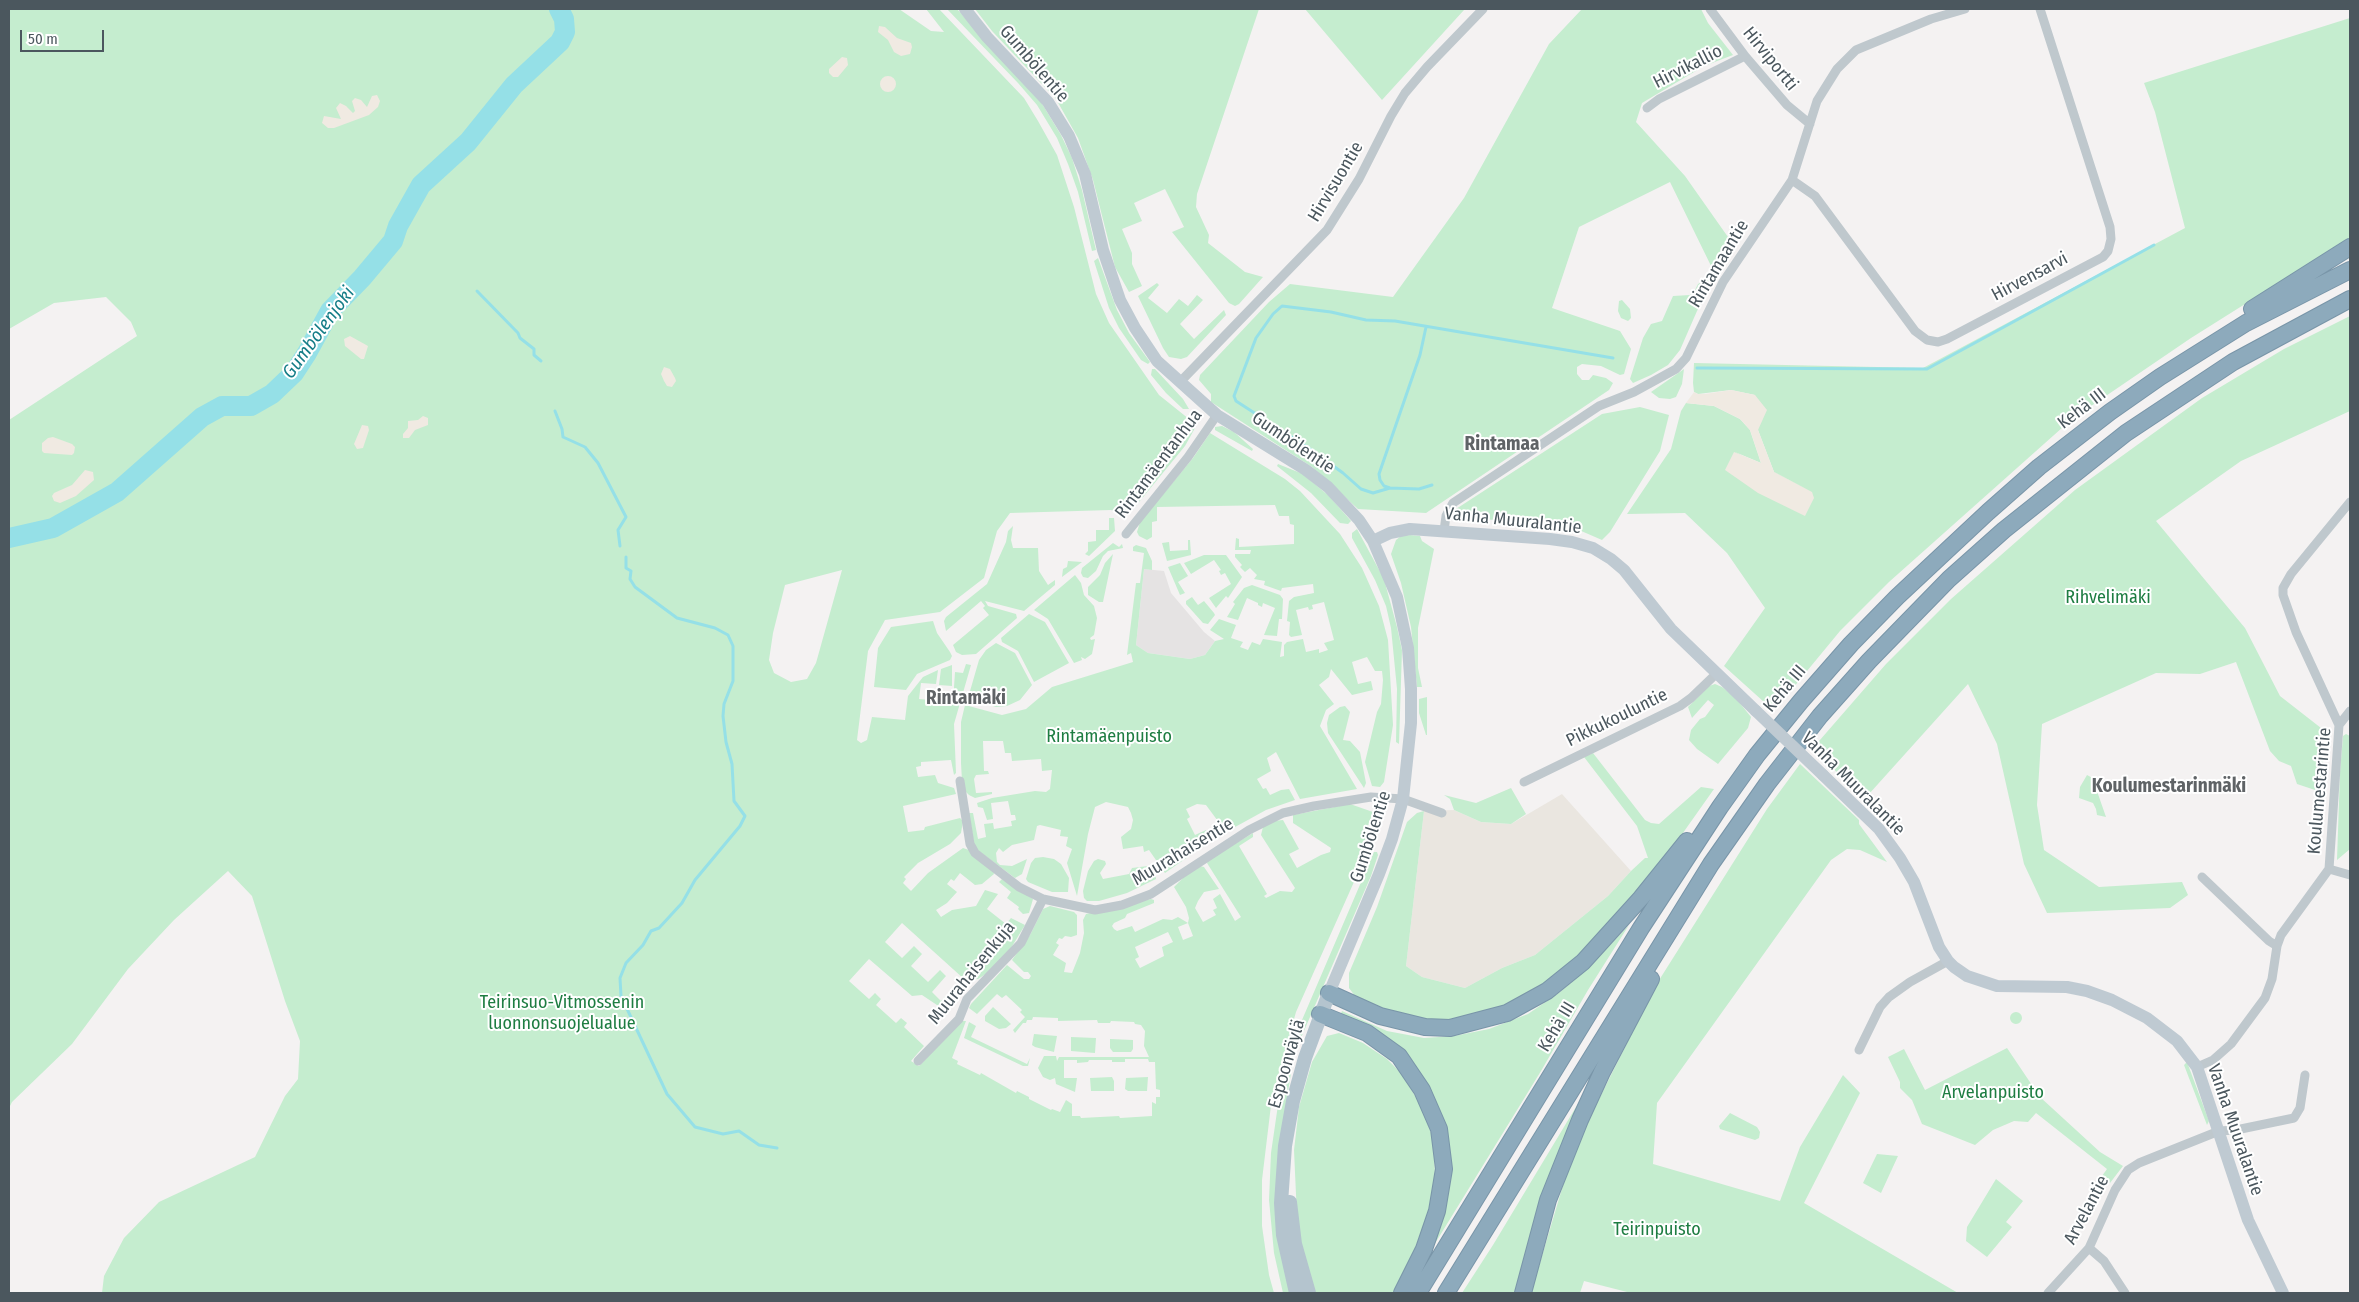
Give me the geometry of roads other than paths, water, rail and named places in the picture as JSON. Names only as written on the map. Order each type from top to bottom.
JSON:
[{"type":"highway","points":[[2202,350],[2241,317],[2350,247]]},
{"type":"highway","name":"Kehä III","points":[[1418,1293],[1641,928],[1720,807],[1757,755],[1851,644],[1935,560],[2039,467],[2110,412],[2202,350],[2246,323],[2350,270]]},
{"type":"highway","points":[[1446,1293],[1711,864],[1767,784],[1820,716],[1916,612],[2004,530],[2126,433],[2233,362],[2350,298]]},
{"type":"highway","points":[[2282,334],[2350,308]]},
{"type":"highway","points":[[1329,993],[1380,1016],[1425,1027],[1450,1028],[1507,1013],[1547,991],[1608,937],[1679,850],[1720,807]]},
{"type":"highway","points":[[1523,1293],[1548,1200],[1576,1129],[1602,1072],[1650,982],[1670,928]]},
{"type":"highway","points":[[1320,1014],[1367,1033],[1398,1056],[1422,1090],[1439,1129],[1444,1169],[1437,1211],[1424,1250],[1402,1293]]},
{"type":"main road","name":"Espoonväylä","points":[[1296,1293],[1289,1271],[1281,1203],[1285,1146],[1305,1058],[1329,993]]},
{"type":"main road","name":"Espoonväylä","points":[[1285,1146],[1295,1244],[1309,1293]]},
{"type":"street","name":"Gumbölentie","points":[[965,9],[987,37],[1048,102],[1070,136],[1085,174],[1103,250],[1120,300],[1134,328],[1157,361],[1217,414],[1289,459],[1328,487],[1359,520],[1373,541],[1397,597],[1408,648],[1411,723],[1403,799],[1392,839],[1379,874],[1329,993]]},
{"type":"street","name":"Hirvisuontie","points":[[1180,381],[1332,225],[1360,179],[1391,116],[1405,94],[1427,67],[1484,9]]},
{"type":"street","name":"Hirviportti","points":[[1710,9],[1745,56],[1787,105],[1810,124]]},
{"type":"street","name":"Rintamaantie","points":[[1444,531],[1446,516],[1453,503],[1599,406],[1634,392],[1676,370],[1686,358],[1724,282],[1792,180],[1817,101],[1837,69],[1856,50],[1930,19],[1965,9]]},
{"type":"street","name":"Hirvensarvi","points":[[1792,180],[1815,196],[1915,331],[1927,340],[1938,342],[1947,339],[2103,256],[2108,251],[2111,239],[2110,227],[2040,9]]},
{"type":"street","name":"Hirvikallio","points":[[1647,108],[1660,99],[1745,56]]},
{"type":"street","name":"Rintamäentanhua","points":[[1126,534],[1188,457],[1217,414]]},
{"type":"street","points":[[2339,726],[2296,632],[2283,595],[2283,588],[2291,574],[2350,502]]},
{"type":"street","name":"Vanha Muuralantie","points":[[1373,541],[1390,533],[1410,529],[1550,539],[1572,542],[1599,551],[1611,559],[1634,580],[1671,629],[1881,831],[1914,882],[1939,947],[1948,961],[1967,976],[1997,986],[2067,988],[2112,1000],[2164,1029],[2177,1041],[2197,1067],[2248,1220],[2283,1293]]},
{"type":"street","name":"Pikkukouluntie","points":[[1524,782],[1680,706],[1716,674]]},
{"type":"street","name":"Koulumestarintie","points":[[2197,1067],[2213,1060],[2231,1044],[2265,998],[2272,979],[2277,946],[2287,925],[2329,869],[2339,726],[2350,711]]},
{"type":"street","name":"Muurahaisentie","points":[[960,781],[972,849],[1019,887],[1043,899],[1095,910],[1122,905],[1151,894],[1249,830],[1283,813],[1371,797],[1403,799],[1442,813]]},
{"type":"street","points":[[2329,869],[2350,875]]},
{"type":"street","points":[[2202,877],[2269,942],[2277,946]]},
{"type":"street","name":"Muurahaisenkuja","points":[[918,1061],[959,1019],[967,999],[1021,943],[1043,899]]},
{"type":"street","points":[[1859,1050],[1880,1007],[1889,997],[1910,982],[1948,961]]},
{"type":"street","name":"Arvelantie","points":[[2048,1293],[2089,1248],[2115,1190],[2128,1170],[2139,1163],[2218,1131],[2236,1130],[2294,1118],[2300,1108],[2305,1075]]},
{"type":"street","points":[[2089,1248],[2104,1261],[2125,1293]]},
{"type":"waterway","name":"Gumbölenjoki","points":[[9,538],[53,528],[117,492],[202,417],[222,406],[251,406],[272,394],[294,373],[330,311],[362,278],[393,241],[398,226],[421,185],[468,142],[514,85],[560,42],[565,32],[564,19],[559,9]]},
{"type":"waterway","points":[[1697,368],[1927,369],[2154,245]]},
{"type":"waterway","points":[[477,291],[518,333],[520,338],[534,349],[534,355],[541,361]]},
{"type":"waterway","points":[[1390,488],[1373,493],[1361,489],[1310,449],[1236,401],[1234,396],[1256,338],[1273,314],[1282,306],[1331,312],[1366,320],[1395,321],[1613,358]]},
{"type":"waterway","points":[[1426,327],[1420,355],[1379,474],[1384,486],[1390,488],[1419,489],[1432,485]]},
{"type":"waterway","points":[[555,411],[563,437],[585,447],[598,463],[626,517],[618,530],[620,546]]},
{"type":"waterway","points":[[626,557],[626,568],[631,571],[630,579],[635,587],[677,618],[715,628],[728,635],[733,646],[733,681],[724,704],[723,716],[726,742],[732,764],[734,801],[745,816],[740,826],[695,880],[682,903],[659,928],[651,931],[643,945],[626,963],[620,978],[621,996],[667,1094],[695,1127],[723,1134],[739,1131],[759,1145],[777,1148]]},
{"type":"district","name":"Rintamaa","points":[[1502,445]]},
{"type":"district","name":"Rintamäki","points":[[966,699]]},
{"type":"district","name":"Koulumestarinmäki","points":[[2169,787]]},
{"type":"park label","name":"Rihvelimäki","points":[[2108,598]]},
{"type":"park label","name":"Rintamäenpuisto","points":[[1109,737]]},
{"type":"park label","name":"Teirinsuo-Vitmossenin luonnonsuojelualue","points":[[562,1013]]},
{"type":"park label","name":"Arvelanpuisto","points":[[1993,1093]]},
{"type":"park label","name":"Teirinpuisto","points":[[1657,1230]]}]
